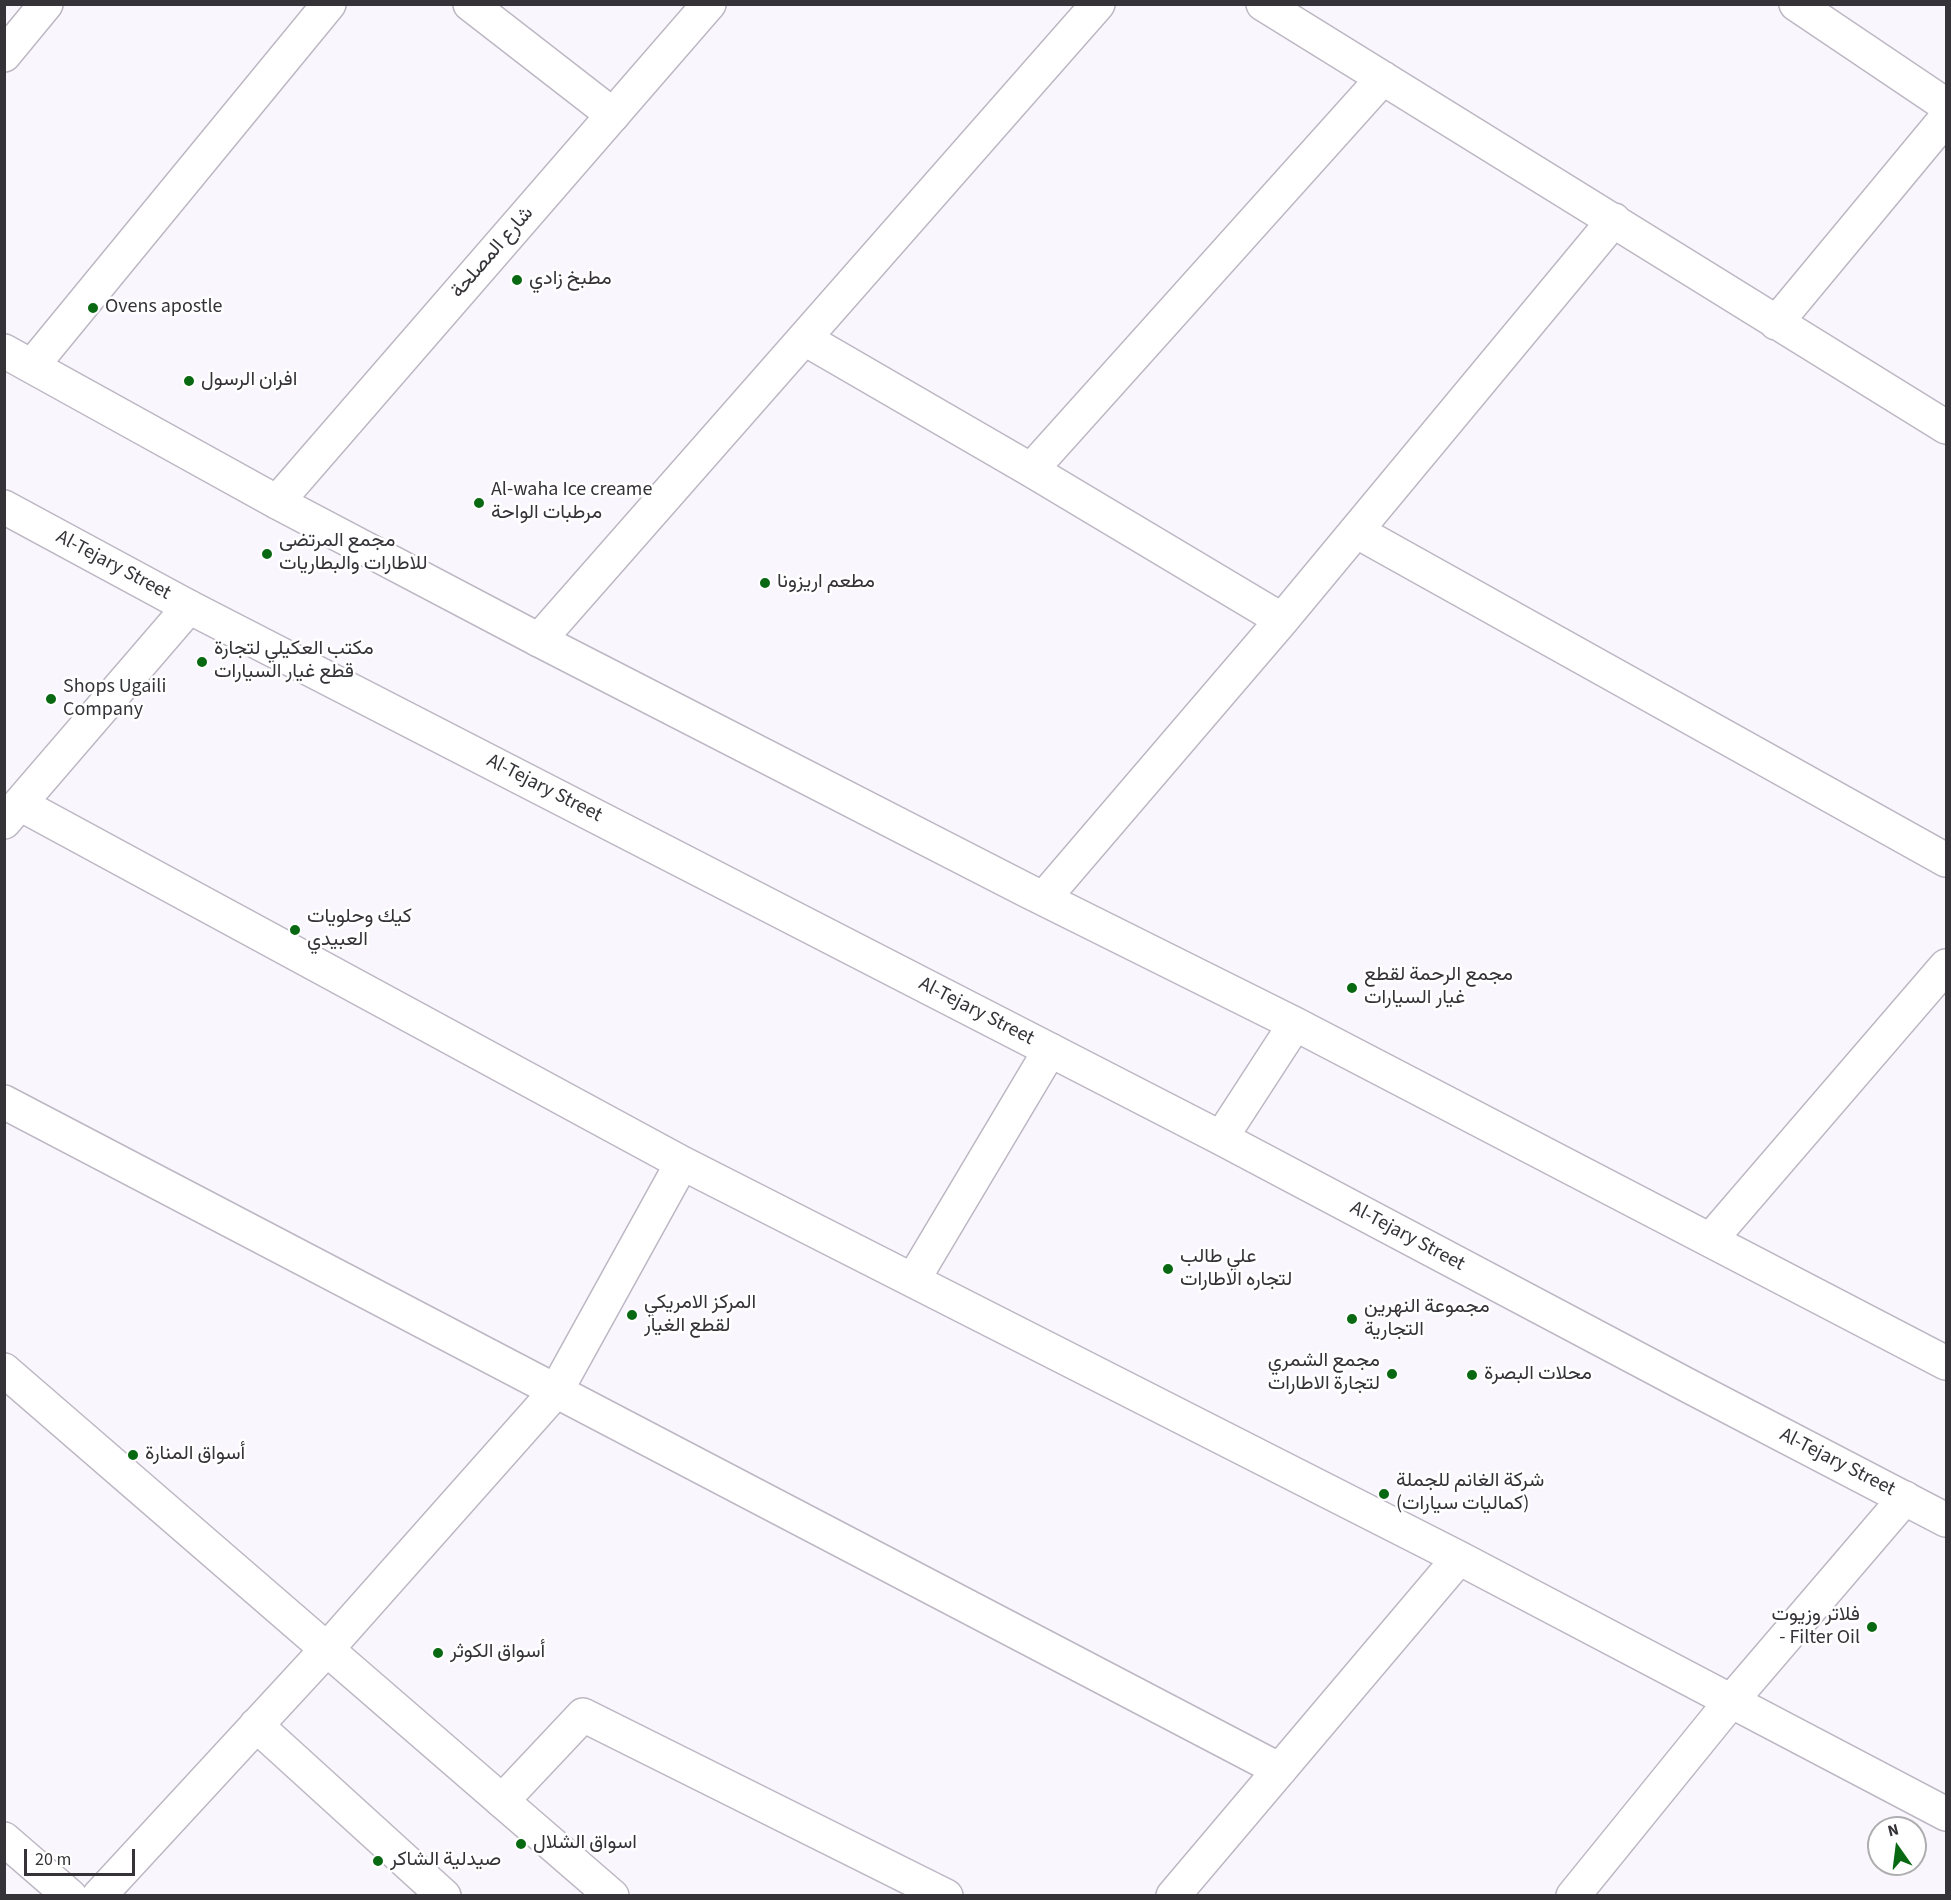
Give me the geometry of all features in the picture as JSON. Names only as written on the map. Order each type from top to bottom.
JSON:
[{"type":"street","points":[[4,54],[46,4]]},
{"type":"street","points":[[329,4],[18,358],[278,502],[539,640],[1295,1024],[1947,1362]]},
{"type":"street","points":[[470,4],[614,115]]},
{"type":"street","name":"شارع المصلحة","points":[[278,502],[709,4]]},
{"type":"street","points":[[539,640],[1098,4]]},
{"type":"street","points":[[1263,4],[1947,428]]},
{"type":"street","points":[[1796,4],[1947,105]]},
{"type":"street","points":[[1031,470],[1383,78]]},
{"type":"street","points":[[1776,323],[1947,118]]},
{"type":"street","points":[[1044,898],[1282,620],[1614,220]]},
{"type":"street","points":[[805,339],[1031,470],[1282,620]]},
{"type":"street","name":"Al-Tejary Street","points":[[4,507],[189,607],[1221,1138],[1947,1520]]},
{"type":"street","points":[[1356,531],[1947,860]]},
{"type":"street","points":[[189,607],[12,813],[682,1163],[1459,1558],[1947,1814]]},
{"type":"street","points":[[1711,1239],[1947,966]]},
{"type":"street","points":[[1221,1138],[1295,1024]]},
{"type":"street","points":[[913,1280],[1050,1050]]},
{"type":"street","points":[[4,1102],[1280,1770]]},
{"type":"street","points":[[99,1896],[327,1649],[556,1391],[682,1163]]},
{"type":"street","points":[[4,1370],[612,1896]]},
{"type":"street","points":[[1573,1896],[1732,1700],[1905,1498]]},
{"type":"street","points":[[1173,1896],[1459,1558]]},
{"type":"street","points":[[502,1801],[583,1715],[946,1896]]},
{"type":"street","points":[[256,1725],[444,1896]]},
{"type":"street","points":[[4,1839],[70,1896]]},
{"type":"place","name":"مطبخ زادي","points":[[517,280]]},
{"type":"place","name":"Ovens apostle","points":[[93,308]]},
{"type":"place","name":"افران الرسول","points":[[189,381]]},
{"type":"place","name":"Al-waha Ice creame مرطبات الواحة","points":[[479,503]]},
{"type":"place","name":"مجمع المرتضى للاطارات والبطاريات","points":[[267,554]]},
{"type":"place","name":"مطعم اريزونا","points":[[765,583]]},
{"type":"place","name":"مكتب العكيلي لتجارة قطع غيار السيارات","points":[[202,662]]},
{"type":"place","name":"Shops Ugaili Company","points":[[51,699]]},
{"type":"place","name":"كيك وحلويات العبيدي","points":[[295,930]]},
{"type":"place","name":"مجمع الرحمة لقطع غيار السيارات","points":[[1352,988]]},
{"type":"place","name":"علي طالب لتجاره الاطارات","points":[[1168,1269]]},
{"type":"place","name":"المركز الامريكي لقطع الغيار","points":[[632,1315]]},
{"type":"place","name":"مجموعة النهرين التجارية","points":[[1352,1319]]},
{"type":"place","name":"مجمع الشمري لتجارة الاطارات","points":[[1392,1374]]},
{"type":"place","name":"محلات البصرة","points":[[1472,1375]]},
{"type":"place","name":"أسواق المنارة","points":[[133,1455]]},
{"type":"place","name":"شركة الغانم للجملة (كماليات سيارات)","points":[[1384,1494]]},
{"type":"place","name":"فلاتر وزيوت - Filter Oil","points":[[1872,1627]]},
{"type":"place","name":"أسواق الكوثر","points":[[438,1653]]},
{"type":"place","name":"اسواق الشلال","points":[[521,1844]]},
{"type":"place","name":"صيدلية الشاكر","points":[[378,1861]]}]
